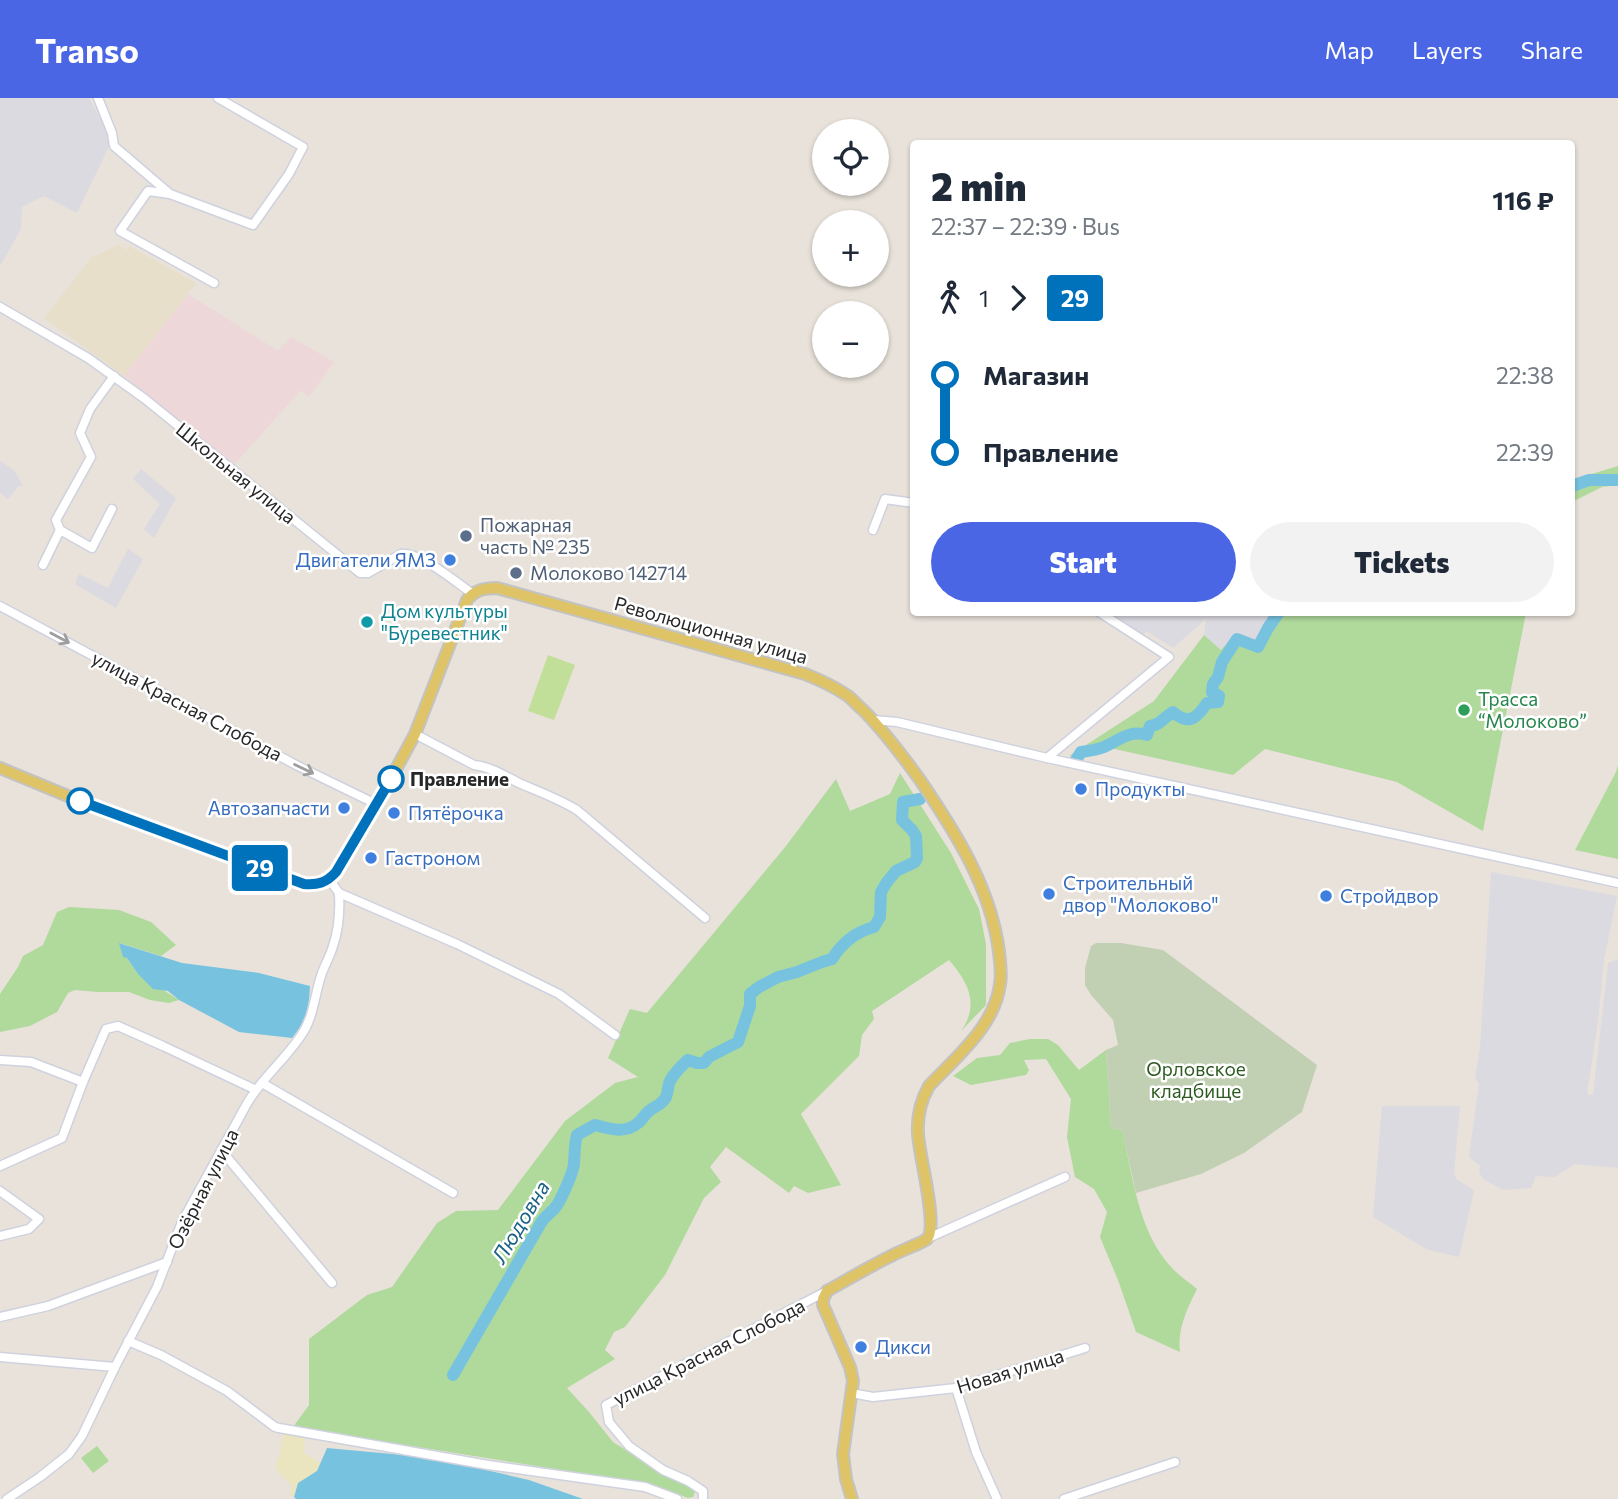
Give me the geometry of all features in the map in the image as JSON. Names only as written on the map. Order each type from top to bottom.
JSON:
[{"type":"main road","name":"Революционная улица","points":[[472,594],[497,588],[805,674],[849,697],[889,736],[963,848],[992,915],[1000,958],[1000,984],[982,1030],[929,1086],[923,1096],[918,1134],[929,1204],[930,1232],[926,1239]]},
{"type":"main road","points":[[0,768],[75,800],[304,884],[317,885],[336,872],[415,734],[461,614],[472,594]]},
{"type":"main road","points":[[852,1499],[843,1454],[853,1381],[823,1299],[827,1291],[889,1256],[926,1239]]},
{"type":"street","points":[[98,98],[112,133],[114,146],[170,194]]},
{"type":"street","points":[[214,284],[120,231],[148,191],[170,194],[253,225],[289,174],[303,147],[218,98]]},
{"type":"street","name":"Школьная улица","points":[[0,307],[89,358],[114,376],[360,573],[368,573],[406,553],[423,559],[472,594]]},
{"type":"street","points":[[112,509],[92,548],[60,530],[56,520],[91,457],[80,433],[90,410],[114,376]]},
{"type":"street","points":[[873,530],[886,499],[910,502]]},
{"type":"street","points":[[43,565],[60,530]]},
{"type":"street","name":"улица Красная Слобода","points":[[0,606],[298,766],[376,804]]},
{"type":"street","points":[[1047,758],[1169,657],[1105,616]]},
{"type":"street","points":[[873,720],[897,722],[1047,758],[1618,883]]},
{"type":"street","points":[[415,734],[474,765],[500,772],[577,810],[705,918]]},
{"type":"street","points":[[329,879],[339,893],[457,944],[559,995],[615,1035]]},
{"type":"street","name":"Озёрная улица","points":[[7,1499],[69,1454],[82,1436],[157,1287],[182,1222],[252,1094],[291,1050],[308,1023],[320,978],[333,945],[340,912],[339,893]]},
{"type":"street","points":[[0,1166],[62,1138],[106,1029],[118,1027],[256,1090]]},
{"type":"street","points":[[0,1060],[31,1062],[83,1082]]},
{"type":"street","points":[[262,1083],[453,1193]]},
{"type":"street","points":[[222,1150],[332,1283]]},
{"type":"street","points":[[926,1239],[1065,1177]]},
{"type":"street","points":[[0,1191],[39,1219],[29,1229],[0,1236]]},
{"type":"street","points":[[0,1317],[48,1306],[167,1262]]},
{"type":"street","name":"улица Красная Слобода","points":[[703,1499],[703,1490],[663,1470],[629,1446],[609,1422],[606,1405],[827,1291]]},
{"type":"street","points":[[128,1342],[161,1355],[227,1391],[275,1427],[488,1465],[645,1487],[677,1499]]},
{"type":"street","name":"Новая улица","points":[[851,1393],[873,1397],[956,1388],[1085,1348]]},
{"type":"street","points":[[0,1357],[115,1367]]},
{"type":"street","points":[[956,1388],[976,1452],[997,1499]]},
{"type":"street","points":[[1064,1499],[1175,1462]]},
{"type":"shaded area","points":[[0,98],[89,98],[112,140],[77,213],[44,196],[22,207],[21,229],[0,266]]},
{"type":"shaded area","points":[[118,245],[127,250],[129,246],[196,283],[124,376],[44,318],[92,257]]},
{"type":"shaded area","points":[[188,294],[278,351],[291,337],[334,362],[309,397],[301,390],[232,467],[124,376]]},
{"type":"shaded area","points":[[0,461],[14,470],[23,486],[19,486],[8,499],[0,493]]},
{"type":"shaded area","points":[[141,469],[176,498],[154,538],[144,529],[160,504],[133,479]]},
{"type":"shaded area","points":[[128,549],[143,559],[116,608],[75,584],[79,574],[108,588]]},
{"type":"shaded area","points":[[1110,616],[1272,616],[1257,645],[1221,650],[1204,635],[1206,619],[1173,648],[1146,631],[1143,636]]},
{"type":"shaded area","points":[[1491,872],[1617,896],[1604,960],[1587,1094],[1593,1095],[1608,963],[1618,959],[1618,1168],[1575,1164],[1555,1177],[1536,1176],[1531,1188],[1503,1190],[1483,1179],[1479,1172],[1480,1166],[1469,1157],[1479,1083],[1475,1079],[1480,1047]]},
{"type":"shaded area","points":[[1382,1106],[1460,1106],[1454,1173],[1456,1179],[1474,1190],[1459,1257],[1428,1250],[1373,1217]]},
{"type":"green space","points":[[1618,466],[1618,485],[1602,487],[1575,500],[1575,479]]},
{"type":"green space","points":[[1272,616],[1525,616],[1483,831],[1397,782],[1265,749],[1233,775],[1110,748],[1069,756],[1154,701],[1204,635],[1221,650],[1235,634],[1257,645]]},
{"type":"green space","points":[[548,655],[575,665],[554,720],[528,711]]},
{"type":"green space","points":[[1618,765],[1618,859],[1575,850],[1616,772]]},
{"type":"green space","points":[[900,773],[951,853],[979,909],[986,944],[986,1005],[961,1031],[967,1021],[971,1002],[962,977],[949,960],[872,1011],[874,1019],[862,1035],[859,1056],[801,1114],[841,1185],[808,1193],[794,1186],[789,1193],[726,1147],[710,1167],[721,1182],[704,1198],[665,1275],[625,1327],[614,1332],[605,1350],[615,1359],[567,1388],[613,1442],[666,1475],[693,1487],[693,1497],[688,1498],[655,1485],[293,1427],[309,1405],[309,1339],[367,1295],[392,1287],[437,1223],[456,1211],[498,1210],[565,1121],[615,1083],[638,1077],[608,1058],[630,1009],[647,1013],[786,846],[836,779],[850,811],[890,794]]},
{"type":"green space","points":[[69,907],[119,910],[151,922],[176,945],[161,956],[120,943],[138,974],[179,1000],[169,1003],[150,1000],[129,992],[75,990],[68,993],[57,1012],[30,1026],[0,1032],[0,994],[23,956],[43,945],[57,912]]},
{"type":"green space","name":"Орловское кладбище","points":[[1096,943],[1121,943],[1163,950],[1317,1065],[1302,1112],[1244,1153],[1201,1174],[1136,1193],[1122,1130],[1111,1128],[1106,1050],[1118,1045],[1113,1020],[1085,985],[1085,968],[1091,946]]},
{"type":"green space","points":[[1048,1039],[1058,1045],[1079,1070],[1106,1050],[1111,1128],[1122,1130],[1144,1221],[1161,1254],[1175,1271],[1197,1289],[1181,1327],[1180,1352],[1136,1332],[1100,1237],[1107,1212],[1094,1189],[1075,1177],[1067,1137],[1071,1099],[1046,1059],[1024,1060],[1029,1070],[1026,1075],[971,1085],[953,1076],[977,1058],[1000,1055],[1010,1043]]},
{"type":"green space","points":[[97,1446],[109,1461],[93,1473],[81,1458]]},
{"type":"sand","points":[[284,1432],[305,1435],[304,1453],[320,1463],[317,1471],[298,1483],[294,1497],[290,1494],[292,1486],[275,1468]]},
{"type":"water","points":[[119,943],[182,963],[259,973],[310,986],[304,1020],[292,1038],[239,1032],[179,1000],[168,991],[153,989],[127,958],[123,957]]},
{"type":"water","points":[[327,1448],[414,1456],[464,1465],[529,1480],[583,1499],[296,1499],[294,1497],[298,1483],[317,1471]]},
{"type":"waterway","name":"Людовна","points":[[1575,485],[1589,480],[1618,480]]},
{"type":"waterway","name":"Людовна","points":[[1076,760],[1081,752],[1101,748],[1130,735],[1147,735],[1150,726],[1173,712],[1188,719],[1200,713],[1207,703],[1218,702],[1219,696],[1212,692],[1213,684],[1222,662],[1237,639],[1258,647],[1276,616]]},
{"type":"waterway","name":"Людовна","points":[[453,1375],[542,1221],[560,1200],[573,1167],[577,1135],[595,1125],[623,1130],[638,1123],[664,1100],[671,1079],[688,1060],[704,1063],[709,1057],[738,1042],[750,1006],[750,994],[778,977],[832,959],[850,939],[874,927],[880,917],[881,892],[887,882],[896,871],[915,862],[917,858],[916,836],[902,820],[903,802],[920,799]]},
{"type":"bus line","name":"29","points":[[80,801],[304,884],[317,885],[336,872],[391,779]]},
{"type":"place","name":"Пожарная часть № 235","points":[[466,536]]},
{"type":"place","name":"Двигатели ЯМЗ","points":[[450,560]]},
{"type":"place","name":"Молоково 142714","points":[[516,573]]},
{"type":"place","name":"Дом культуры \"Буревестник\"","points":[[367,622]]},
{"type":"place","name":"Трасса “Молоково”","points":[[1464,710]]},
{"type":"place","name":"Правление","points":[[391,779]]},
{"type":"place","name":"Продукты","points":[[1081,789]]},
{"type":"place","name":"Автозапчасти","points":[[344,808]]},
{"type":"place","name":"Пятёрочка","points":[[394,813]]},
{"type":"place","name":"Гастроном","points":[[371,858]]},
{"type":"place","name":"Строительный двор \"Молоково\"","points":[[1049,894]]},
{"type":"place","name":"Стройдвор","points":[[1326,896]]},
{"type":"place","name":"Дикси","points":[[861,1347]]}]
